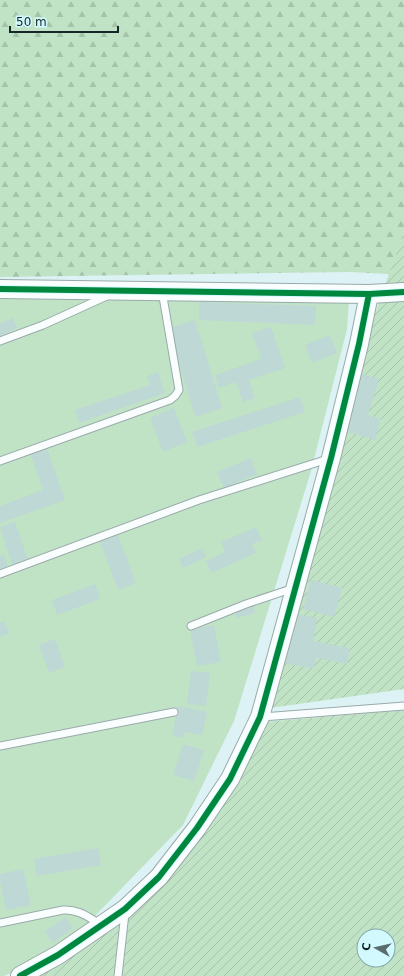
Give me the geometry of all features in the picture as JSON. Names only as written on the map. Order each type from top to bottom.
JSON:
[{"type":"street","points":[[0,289],[368,294],[404,292]]},
{"type":"street","points":[[20,976],[58,955],[125,909],[159,877],[197,828],[230,779],[260,717],[294,588],[331,458],[359,344],[368,294]]},
{"type":"lane","points":[[0,340],[43,325],[120,290]]},
{"type":"lane","points":[[0,461],[170,400],[175,396],[179,390],[162,291]]},
{"type":"lane","points":[[0,574],[199,500],[331,458]]},
{"type":"lane","points":[[191,626],[246,604],[294,588]]},
{"type":"lane","points":[[260,717],[404,706]]},
{"type":"lane","points":[[0,746],[174,712]]},
{"type":"lane","points":[[0,923],[71,909],[80,912],[102,926]]},
{"type":"lane","points":[[118,976],[125,909]]},
{"type":"green space","points":[[0,0],[404,0],[404,230],[389,274],[350,272],[0,277]]},
{"type":"green space","points":[[404,230],[404,689],[270,708],[371,326]]},
{"type":"green space","points":[[0,292],[349,300],[347,329],[311,471],[234,721],[183,825],[61,951],[4,976],[0,976]]},
{"type":"green space","points":[[404,710],[404,976],[13,976],[115,910],[195,825],[252,723]]},
{"type":"building","points":[[199,302],[316,306],[315,325],[199,320]]},
{"type":"building","points":[[13,318],[17,328],[0,336],[0,324]]},
{"type":"building","points":[[195,320],[222,408],[195,417],[169,328]]},
{"type":"building","points":[[271,327],[285,368],[249,380],[255,398],[243,402],[236,382],[219,388],[215,375],[261,359],[252,333]]},
{"type":"building","points":[[330,335],[337,353],[312,363],[305,345]]},
{"type":"building","points":[[158,372],[165,393],[79,423],[75,410],[150,385],[147,376]]},
{"type":"building","points":[[362,374],[379,379],[368,415],[381,419],[375,440],[345,431]]},
{"type":"building","points":[[300,397],[305,412],[197,447],[192,432]]},
{"type":"building","points":[[174,408],[187,442],[163,452],[150,418]]},
{"type":"building","points":[[47,449],[65,500],[0,523],[0,506],[43,490],[31,455]]},
{"type":"building","points":[[251,458],[257,474],[224,488],[217,472]]},
{"type":"building","points":[[15,522],[28,560],[12,565],[0,527]]},
{"type":"building","points":[[256,527],[262,540],[252,544],[256,553],[211,573],[206,561],[225,552],[221,542]]},
{"type":"building","points":[[118,535],[136,583],[118,590],[100,542]]},
{"type":"building","points":[[202,548],[206,557],[183,568],[179,559]]},
{"type":"building","points":[[4,555],[8,566],[0,569],[0,556]]},
{"type":"building","points":[[311,580],[342,588],[334,617],[303,609]]},
{"type":"building","points":[[95,584],[100,599],[57,615],[52,600]]},
{"type":"building","points":[[253,605],[255,613],[237,618],[234,610]]},
{"type":"building","points":[[290,613],[317,618],[313,641],[350,648],[347,664],[316,658],[314,669],[280,662]]},
{"type":"building","points":[[4,621],[9,633],[0,637],[0,623]]},
{"type":"building","points":[[214,625],[221,662],[197,666],[190,630]]},
{"type":"building","points":[[55,639],[65,667],[49,673],[39,645]]},
{"type":"building","points":[[191,671],[210,673],[206,706],[187,704]]},
{"type":"building","points":[[178,706],[207,712],[202,735],[185,732],[183,738],[172,735]]},
{"type":"building","points":[[183,744],[204,750],[194,781],[173,775]]},
{"type":"building","points":[[98,848],[101,865],[37,876],[34,859]]},
{"type":"building","points":[[23,869],[31,905],[6,910],[0,882],[0,874]]},
{"type":"building","points":[[65,917],[73,928],[53,943],[45,932]]},
{"type":"cycle path","points":[[0,289],[369,294],[404,292]]},
{"type":"cycle path","points":[[20,976],[58,955],[125,909],[159,877],[197,828],[230,779],[260,717],[331,458],[359,344],[369,294]]}]
